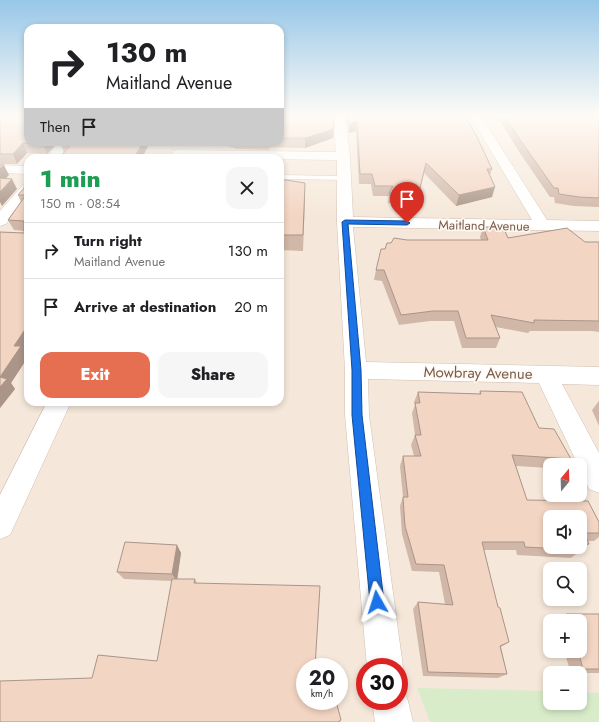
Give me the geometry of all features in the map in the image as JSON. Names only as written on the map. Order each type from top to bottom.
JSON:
[{"type":"street","points":[[342,150],[345,222],[356,370],[357,415],[384,658]]},
{"type":"street","points":[[497,150],[543,226]]},
{"type":"street","points":[[284,163],[343,167]]},
{"type":"street","points":[[0,169],[24,170]]},
{"type":"street","points":[[0,221],[24,193]]},
{"type":"street","name":"Maitland Avenue","points":[[345,222],[599,226]]},
{"type":"street","name":"Mowbray Avenue","points":[[356,370],[599,376]]},
{"type":"street","points":[[546,375],[599,480]]},
{"type":"street","points":[[0,526],[57,406]]},
{"type":"street","points":[[392,710],[394,722]]},
{"type":"lane","points":[[284,176],[343,167]]},
{"type":"shaded area","points":[[0,150],[599,150],[599,722],[0,722]]},
{"type":"green space","points":[[417,688],[543,691],[543,710],[587,710],[587,692],[599,693],[599,722],[430,722]]},
{"type":"building","points":[[0,150],[17,150],[13,154],[0,154]]},
{"type":"building","points":[[67,150],[139,150],[136,154],[63,154]]},
{"type":"building","points":[[359,150],[483,150],[492,169],[487,169],[495,187],[459,195],[426,163],[418,196],[389,193],[393,186],[375,186],[372,174],[360,174]]},
{"type":"building","points":[[527,150],[599,150],[599,198],[559,194],[558,188],[554,188]]},
{"type":"building","points":[[0,178],[12,179],[0,192]]},
{"type":"building","points":[[284,180],[305,183],[303,235],[284,235]]},
{"type":"building","points":[[24,188],[24,195],[18,195]]},
{"type":"building","points":[[24,198],[24,221],[8,220]]},
{"type":"building","points":[[483,227],[503,227],[508,238],[567,228],[585,242],[599,242],[599,321],[534,320],[534,323],[491,315],[500,338],[466,338],[458,311],[433,311],[401,315],[384,270],[376,270],[381,249],[385,249],[387,243],[391,243],[394,238],[407,240],[488,240]]},
{"type":"building","points":[[0,232],[24,233],[24,331],[14,346],[21,346],[0,377]]},
{"type":"building","points":[[0,377],[7,379],[0,387]]},
{"type":"building","points":[[480,391],[522,392],[539,428],[554,429],[570,458],[512,455],[527,500],[543,500],[543,502],[588,501],[599,522],[599,533],[587,533],[587,510],[543,510],[543,548],[525,547],[524,542],[482,542],[498,607],[500,608],[509,642],[500,646],[507,674],[428,672],[418,602],[453,605],[444,565],[416,564],[405,526],[403,497],[408,497],[403,456],[421,456],[415,435],[421,435],[415,403],[420,403],[418,392],[481,394]]},
{"type":"building","points":[[125,542],[177,545],[172,574],[117,572]]},
{"type":"building","points":[[172,579],[195,579],[194,583],[320,586],[316,658],[296,658],[296,710],[338,710],[341,720],[338,722],[0,722],[0,681],[92,678],[98,655],[157,661]]},
{"type":"building","points":[[587,614],[599,614],[599,669],[587,669],[587,666],[582,666],[580,658],[587,658]]},
{"type":"route","points":[[377,602],[357,415],[356,370],[345,222],[407,223]]}]
